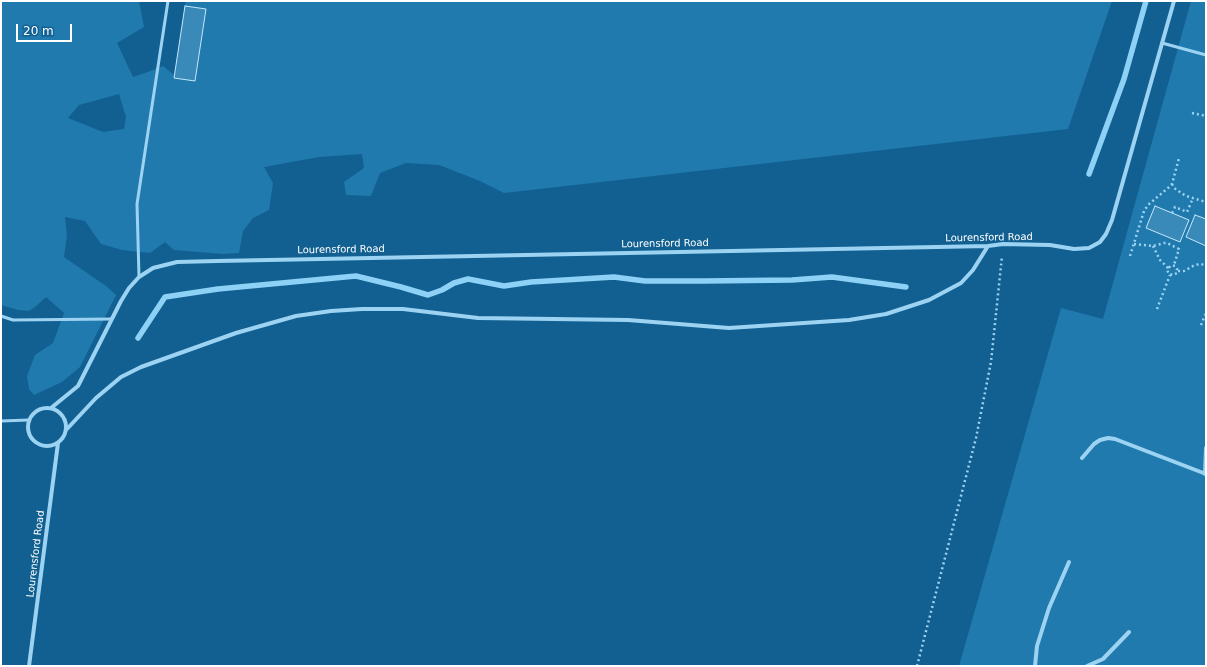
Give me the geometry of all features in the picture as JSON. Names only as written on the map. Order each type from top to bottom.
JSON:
[{"type":"street","name":"Lourensford Road","points":[[51,408],[78,386],[121,300],[129,288],[139,277],[153,268],[177,262],[988,246],[1003,244],[1050,245],[1074,249],[1088,248],[1100,242],[1106,234],[1112,220],[1174,1]]},
{"type":"street","points":[[67,429],[65,420],[60,412],[51,408],[42,408],[34,413],[29,420],[28,428],[30,436],[36,442],[42,446],[50,446],[58,443],[64,438],[67,429],[96,398],[122,377],[141,367],[236,333],[296,316],[331,311],[403,309],[478,318],[628,320],[729,328],[849,320],[886,314],[929,300],[961,283],[973,270],[988,246]]},
{"type":"street","points":[[1082,458],[1094,444],[1100,440],[1108,438],[1115,439],[1205,474],[1206,448]]},
{"type":"street","name":"Lourensford Road","points":[[30,666],[58,443]]},
{"type":"street","points":[[1035,666],[1037,646],[1049,608],[1069,562]]},
{"type":"street","points":[[1087,666],[1103,659],[1129,632]]},
{"type":"lane","points":[[139,277],[137,204],[168,1]]},
{"type":"lane","points":[[1162,43],[1206,55]]},
{"type":"lane","points":[[1,316],[13,320],[112,319]]},
{"type":"lane","points":[[1,421],[29,420]]},
{"type":"path","points":[[1192,113],[1206,116]]},
{"type":"path","points":[[1130,256],[1144,212],[1148,205],[1172,184],[1179,158]]},
{"type":"path","points":[[1172,184],[1174,188],[1193,198],[1206,202]]},
{"type":"path","points":[[1172,213],[1175,207],[1187,212],[1193,198]]},
{"type":"path","points":[[1134,244],[1153,246],[1167,243],[1179,249],[1174,265],[1168,268]]},
{"type":"path","points":[[917,666],[976,438],[991,362],[1003,244]]},
{"type":"path","points":[[1153,246],[1160,260],[1168,268],[1170,275],[1157,309]]},
{"type":"path","points":[[1174,265],[1178,270],[1184,271],[1199,264],[1206,265]]},
{"type":"path","points":[[1170,275],[1175,274],[1178,270]]},
{"type":"path","points":[[1201,325],[1206,313]]},
{"type":"shaded area","points":[[1,1],[139,1],[144,27],[117,43],[133,77],[163,66],[178,78],[195,81],[206,9],[185,6],[186,1],[1112,1],[1068,129],[504,193],[480,181],[439,165],[406,163],[380,173],[371,196],[346,195],[344,182],[364,168],[362,154],[319,157],[264,167],[273,183],[269,210],[253,218],[243,231],[239,253],[223,254],[174,250],[165,242],[150,253],[122,250],[101,244],[85,221],[65,217],[67,235],[64,257],[106,286],[116,295],[80,367],[62,382],[34,395],[29,389],[27,376],[35,355],[53,343],[64,313],[46,297],[29,311],[18,310],[1,305]],"holes":[[[119,94],[126,117],[124,129],[103,132],[68,118],[79,105]]]},
{"type":"shaded area","points":[[1191,1],[1206,1],[1206,666],[959,666],[1061,308],[1103,319]]},
{"type":"building","points":[[185,6],[206,9],[195,81],[174,78]]},
{"type":"building","points":[[1155,206],[1189,220],[1180,242],[1146,228]]},
{"type":"building","points":[[1195,215],[1206,219],[1206,246],[1186,237]]},
{"type":"waterway","points":[[1089,174],[1124,79],[1146,1]]},
{"type":"waterway","points":[[138,338],[165,297],[218,289],[356,276],[428,295],[442,290],[454,283],[468,279],[504,286],[531,282],[614,277],[645,281],[792,280],[832,277],[906,287]]}]
